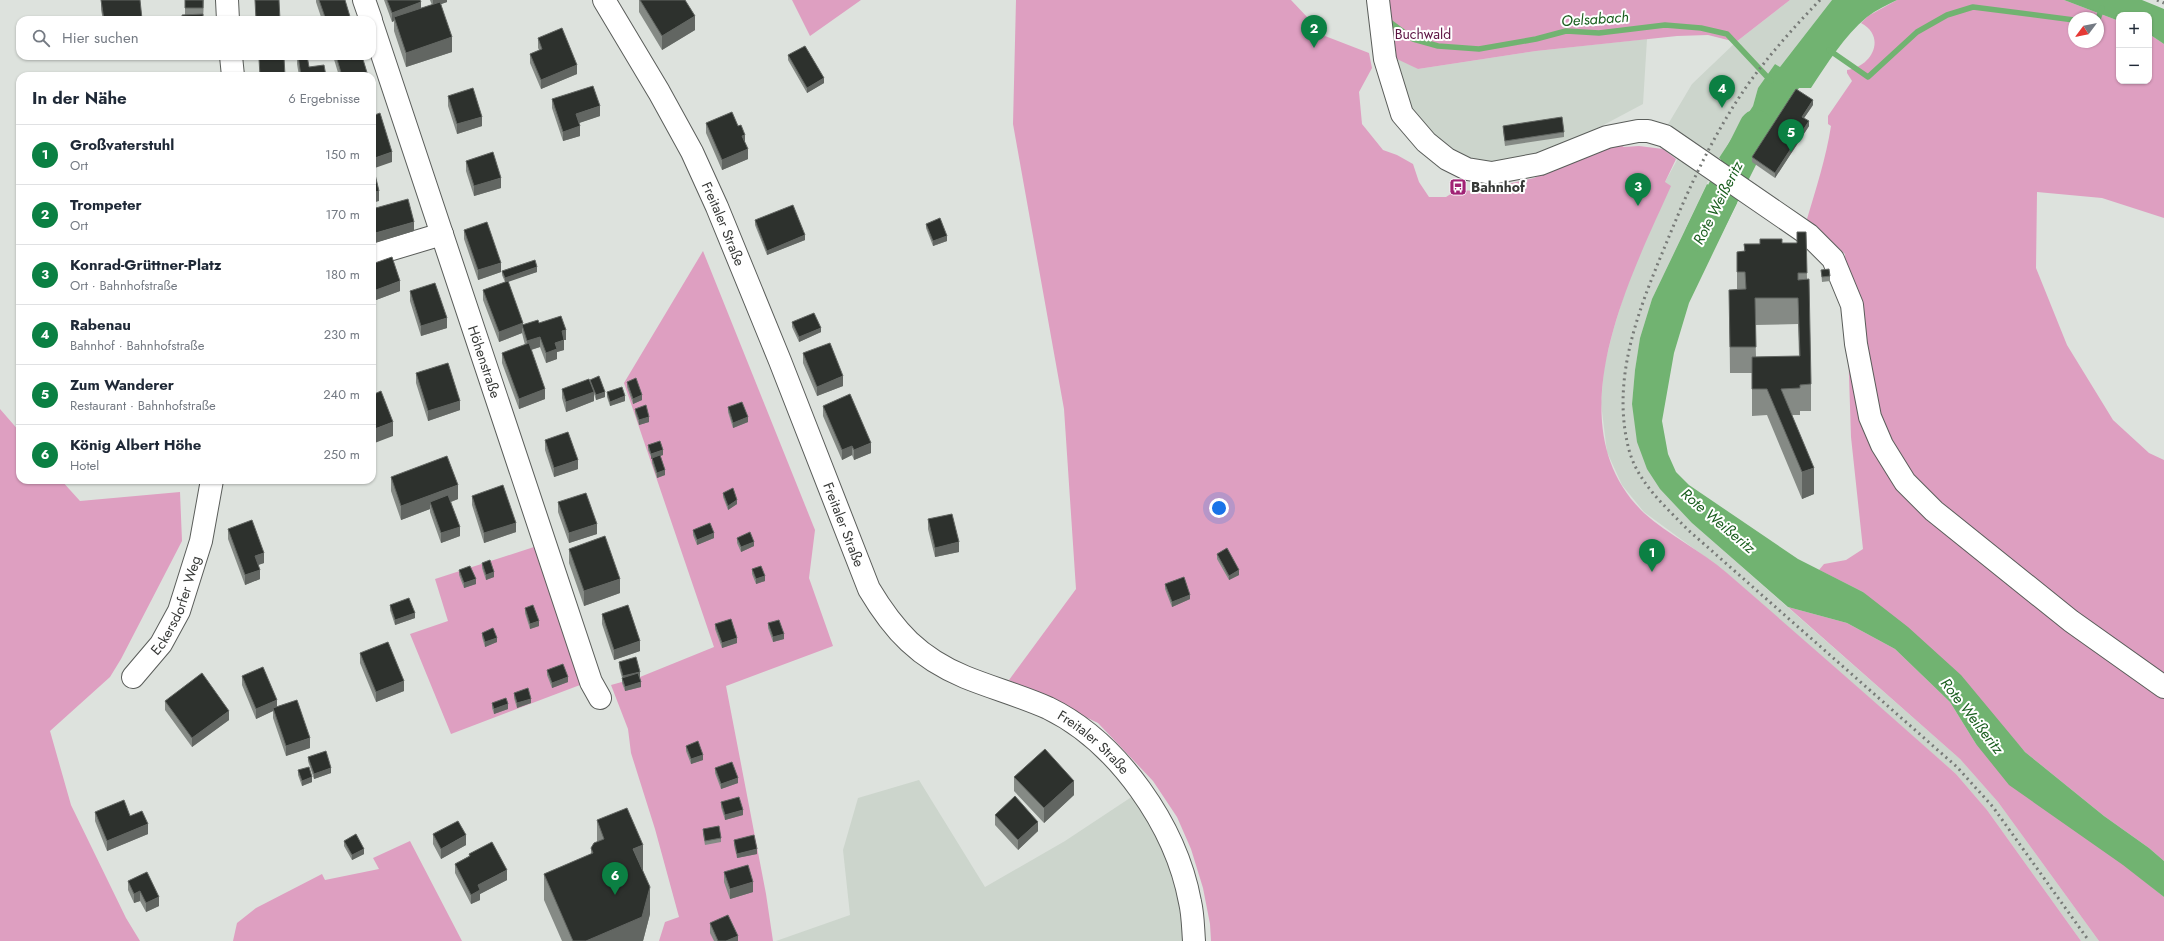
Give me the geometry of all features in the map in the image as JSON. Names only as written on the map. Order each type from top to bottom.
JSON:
[{"type":"street","points":[[227,0],[228,16]]},
{"type":"street","points":[[364,0],[370,16]]},
{"type":"street","name":"Freitaler Straße","points":[[604,0],[659,92],[692,152],[717,207],[780,361],[869,589],[886,617],[910,643],[932,660],[964,677],[1048,708],[1098,742],[1123,766],[1161,822],[1172,846],[1184,876],[1191,902],[1194,941]]},
{"type":"street","points":[[1378,1],[1385,59],[1402,114],[1426,142],[1446,159],[1467,169],[1492,173],[1540,164],[1607,137],[1648,131],[1665,136],[1809,235],[1833,259],[1841,275],[1852,305],[1856,344],[1870,417],[1882,445],[1905,482],[1934,511],[2071,621],[2164,687]]},
{"type":"street","name":"Höhenstraße","points":[[376,36],[551,564],[591,682],[600,698]]},
{"type":"street","points":[[231,60],[233,72]]},
{"type":"street","points":[[376,254],[442,234]]},
{"type":"street","name":"Eckersdorfer Weg","points":[[133,677],[161,644],[179,612],[204,526],[211,484]]},
{"type":"shaded area","points":[[1790,0],[1832,0],[1780,67],[1775,64],[1758,88],[1753,106],[1719,158],[1652,299],[1640,338],[1632,404],[1692,523],[1960,759],[1998,802],[2099,941],[2081,941],[1987,810],[1956,774],[1723,570],[1644,512],[1622,485],[1607,452],[1601,403],[1604,367],[1613,331],[1626,288],[1665,182],[1688,140],[1667,126],[1692,84],[1736,42]]},
{"type":"shaded area","points":[[1647,39],[1643,104],[1564,146],[1498,164],[1472,160],[1451,150],[1434,139],[1407,103],[1388,52],[1418,69],[1536,51]]},
{"type":"shaded area","points":[[919,780],[985,887],[1065,841],[1133,796],[1152,825],[1168,858],[1178,889],[1185,941],[776,941],[850,915],[843,850],[858,798]]},
{"type":"green space","points":[[792,0],[861,0],[810,36]]},
{"type":"green space","points":[[1016,0],[1291,0],[1325,36],[1369,53],[1372,68],[1359,92],[1362,124],[1383,150],[1397,155],[1413,164],[1419,182],[1429,197],[1446,197],[1457,190],[1477,191],[1534,178],[1613,141],[1624,147],[1639,146],[1663,149],[1676,159],[1665,182],[1671,186],[1654,223],[1620,307],[1608,351],[1602,396],[1604,438],[1617,478],[1644,513],[1653,521],[1707,557],[1727,573],[1956,774],[1987,810],[2081,941],[1211,941],[1210,924],[1203,888],[1191,849],[1177,817],[1153,781],[1098,723],[1009,680],[1076,589],[1064,409],[1013,124]]},
{"type":"green space","name":"Buchwald","points":[[1385,0],[1790,0],[1736,42],[1708,35],[1677,36],[1536,51],[1418,69],[1399,60],[1388,52]]},
{"type":"green space","points":[[1897,0],[2064,0],[2095,12],[2068,12],[2068,48],[2104,48],[2104,15],[2116,20],[2116,84],[2152,84],[2152,36],[2164,44],[2164,218],[2102,198],[2037,192],[2036,268],[2067,345],[2113,420],[2149,453],[2164,460],[2164,861],[2149,848],[2104,816],[2025,752],[1993,716],[1863,592],[1819,570],[1824,564],[1846,560],[1863,549],[1851,437],[1845,254],[1807,219],[1829,138],[1831,126],[1828,124],[1828,116],[1852,81],[1847,73],[1847,70],[1856,68],[1863,63],[1869,58],[1873,51],[1875,43],[1873,36],[1869,29],[1861,23],[1868,16]]},
{"type":"green space","points":[[703,251],[815,530],[809,578],[833,646],[726,686],[766,894],[773,941],[659,941],[665,922],[679,917],[655,829],[631,753],[628,729],[611,685],[640,677],[714,647],[624,383]]},
{"type":"green space","points":[[0,409],[16,427],[16,484],[65,484],[80,501],[180,492],[182,541],[121,659],[110,677],[50,731],[71,805],[126,918],[140,941],[0,941]]},
{"type":"green space","points":[[537,546],[580,685],[451,734],[410,634],[448,621],[435,579]]},
{"type":"green space","points":[[1788,607],[1847,623],[1895,649],[1950,702],[1976,744],[2164,897],[2164,941],[2099,941],[1998,802],[1960,759]]},
{"type":"green space","points":[[410,841],[462,941],[233,941],[237,923],[256,908],[322,874],[325,880],[379,869],[373,858]]},
{"type":"water","points":[[1832,0],[1897,0],[1867,17],[1851,33],[1836,51],[1811,88],[1799,88],[1745,175],[1719,158],[1753,106],[1758,88],[1775,64],[1780,67]]},
{"type":"water","points":[[2064,0],[2142,0],[2164,9],[2164,44],[2152,36],[2152,12],[2116,12],[2116,20],[2104,15],[2104,12],[2095,12]]},
{"type":"water","points":[[1707,184],[1737,203],[1689,303],[1674,353],[1662,421],[1668,454],[1676,472],[1689,485],[1798,559],[1863,592],[1908,627],[1961,675],[2025,752],[2104,816],[2149,848],[2164,861],[2164,897],[2123,865],[2009,785],[1976,744],[1950,702],[1895,649],[1847,623],[1788,607],[1692,523],[1660,489],[1647,469],[1637,442],[1632,404],[1640,338],[1652,299]]},
{"type":"building","points":[[101,0],[140,0],[142,16],[103,16]]},
{"type":"building","points":[[185,0],[203,0],[203,8],[185,8]]},
{"type":"building","points":[[255,0],[279,0],[280,16],[256,16]]},
{"type":"building","points":[[319,0],[345,0],[350,16],[325,16]]},
{"type":"building","points":[[387,0],[420,0],[421,2],[392,13]]},
{"type":"building","points":[[640,0],[685,0],[695,16],[662,36]]},
{"type":"building","points":[[440,2],[452,37],[406,53],[394,17]]},
{"type":"building","points":[[203,14],[203,16],[182,16]]},
{"type":"building","points":[[562,28],[577,65],[541,80],[530,54],[542,49],[538,38]]},
{"type":"building","points":[[805,46],[824,78],[807,88],[788,55]]},
{"type":"building","points":[[259,60],[284,60],[285,72],[260,72]]},
{"type":"building","points":[[299,60],[308,60],[309,67],[324,65],[325,72],[300,72]]},
{"type":"building","points":[[337,60],[363,60],[367,72],[341,72]]},
{"type":"building","points":[[593,86],[600,106],[576,114],[580,126],[563,132],[552,99]]},
{"type":"building","points":[[473,88],[482,117],[457,124],[448,96]]},
{"type":"building","points":[[1796,89],[1813,100],[1802,117],[1809,121],[1775,173],[1752,157]]},
{"type":"building","points":[[732,112],[738,126],[741,125],[745,135],[742,136],[748,149],[722,160],[706,123]]},
{"type":"building","points":[[380,113],[392,152],[376,158],[376,114]]},
{"type":"building","points":[[1562,117],[1564,132],[1505,141],[1503,126]]},
{"type":"building","points":[[493,152],[501,178],[474,186],[466,161]]},
{"type":"building","points":[[376,178],[379,191],[376,192]]},
{"type":"building","points":[[408,199],[414,222],[376,233],[376,208]]},
{"type":"building","points":[[793,205],[805,235],[767,251],[755,220]]},
{"type":"building","points":[[940,218],[947,236],[933,241],[926,224]]},
{"type":"building","points":[[487,222],[501,263],[478,270],[464,230]]},
{"type":"building","points":[[1797,232],[1806,232],[1807,273],[1798,273],[1798,280],[1809,279],[1811,384],[1800,385],[1800,388],[1781,389],[1814,468],[1802,472],[1767,389],[1752,389],[1752,357],[1800,356],[1798,298],[1755,298],[1756,347],[1730,347],[1729,290],[1746,289],[1745,272],[1737,272],[1737,252],[1745,251],[1744,244],[1760,244],[1760,239],[1782,239],[1782,243],[1797,243]]},
{"type":"building","points":[[392,257],[400,281],[376,290],[376,263]]},
{"type":"building","points":[[535,260],[537,267],[505,278],[502,271]]},
{"type":"building","points":[[1829,269],[1830,276],[1822,277],[1821,270]]},
{"type":"building","points":[[508,281],[523,323],[499,332],[483,290]]},
{"type":"building","points":[[435,283],[447,318],[421,326],[410,291]]},
{"type":"building","points":[[814,313],[821,328],[799,337],[792,322]]},
{"type":"building","points":[[561,316],[566,330],[562,331],[564,340],[555,343],[557,349],[546,353],[540,337],[527,341],[522,325],[538,320],[539,323]]},
{"type":"building","points":[[529,343],[545,389],[519,399],[502,353]]},
{"type":"building","points":[[830,343],[843,376],[817,387],[803,353]]},
{"type":"building","points":[[448,363],[460,401],[428,411],[416,373]]},
{"type":"building","points":[[599,376],[605,392],[596,395],[590,380]]},
{"type":"building","points":[[636,378],[642,395],[633,399],[627,382]]},
{"type":"building","points":[[589,379],[594,392],[566,402],[562,389]]},
{"type":"building","points":[[622,387],[625,396],[610,402],[607,392]]},
{"type":"building","points":[[381,391],[393,422],[376,428],[376,393]]},
{"type":"building","points":[[850,394],[871,443],[854,450],[852,446],[842,450],[823,406]]},
{"type":"building","points":[[742,402],[748,417],[733,423],[728,407]]},
{"type":"building","points":[[646,405],[649,417],[639,420],[635,409]]},
{"type":"building","points":[[568,432],[578,460],[554,468],[545,440]]},
{"type":"building","points":[[660,441],[663,450],[651,454],[648,445]]},
{"type":"building","points":[[660,455],[665,470],[657,473],[652,458]]},
{"type":"building","points":[[447,456],[458,485],[401,506],[391,477]]},
{"type":"building","points":[[503,485],[516,523],[484,533],[472,496]]},
{"type":"building","points":[[733,488],[737,500],[728,506],[723,493]]},
{"type":"building","points":[[586,493],[597,524],[569,533],[558,502]]},
{"type":"building","points":[[448,495],[460,527],[441,533],[430,502]]},
{"type":"building","points":[[952,514],[959,542],[935,548],[928,519]]},
{"type":"building","points":[[252,520],[264,553],[255,556],[260,570],[245,575],[228,529]]},
{"type":"building","points":[[710,523],[714,533],[697,540],[693,530]]},
{"type":"building","points":[[750,532],[754,542],[741,547],[737,538]]},
{"type":"building","points":[[605,536],[620,579],[584,591],[569,549]]},
{"type":"building","points":[[1227,548],[1239,570],[1229,576],[1217,554]]},
{"type":"building","points":[[490,560],[494,572],[486,575],[482,563]]},
{"type":"building","points":[[470,566],[476,579],[464,583],[459,570]]},
{"type":"building","points":[[761,566],[765,576],[756,579],[752,569]]},
{"type":"building","points":[[1184,577],[1190,595],[1172,602],[1165,584]]},
{"type":"building","points":[[409,598],[415,613],[395,620],[390,605]]},
{"type":"building","points":[[533,605],[539,621],[530,624],[525,608]]},
{"type":"building","points":[[628,605],[640,641],[614,650],[602,614]]},
{"type":"building","points":[[731,619],[737,638],[722,643],[715,624]]},
{"type":"building","points":[[779,620],[784,634],[773,637],[768,623]]},
{"type":"building","points":[[493,628],[497,638],[485,642],[482,633]]},
{"type":"building","points":[[388,642],[404,681],[376,692],[360,653]]},
{"type":"building","points":[[636,657],[640,672],[623,676],[619,662]]},
{"type":"building","points":[[563,664],[568,677],[552,683],[547,670]]},
{"type":"building","points":[[263,667],[277,700],[256,709],[242,676]]},
{"type":"building","points":[[202,673],[229,711],[192,738],[165,701]]},
{"type":"building","points":[[638,673],[641,682],[625,687],[622,678]]},
{"type":"building","points":[[528,688],[531,699],[517,703],[514,693]]},
{"type":"building","points":[[506,698],[508,704],[494,709],[492,703]]},
{"type":"building","points":[[297,700],[310,738],[286,746],[273,708]]},
{"type":"building","points":[[698,741],[703,755],[691,759],[686,746]]},
{"type":"building","points":[[1045,749],[1074,781],[1044,808],[1014,777]]},
{"type":"building","points":[[326,751],[331,768],[314,774],[308,757]]},
{"type":"building","points":[[732,762],[738,778],[721,784],[715,768]]},
{"type":"building","points":[[309,767],[312,777],[302,781],[298,770]]},
{"type":"building","points":[[1015,796],[1038,822],[1018,840],[995,815]]},
{"type":"building","points":[[739,797],[743,810],[725,815],[721,802]]},
{"type":"building","points":[[124,800],[130,816],[142,811],[148,824],[107,841],[95,812]]},
{"type":"building","points":[[627,808],[643,845],[633,849],[650,887],[642,917],[586,941],[573,941],[544,874],[593,853],[591,848],[594,843],[604,839],[597,820]]},
{"type":"building","points":[[458,821],[466,835],[441,849],[433,834]]},
{"type":"building","points":[[719,826],[721,838],[705,841],[703,829]]},
{"type":"building","points":[[356,834],[364,849],[352,855],[344,841]]},
{"type":"building","points":[[754,835],[757,849],[737,854],[734,840]]},
{"type":"building","points":[[492,842],[507,870],[478,885],[480,890],[471,895],[455,864],[470,856],[469,854]]},
{"type":"building","points":[[748,865],[753,882],[730,889],[724,872]]},
{"type":"building","points":[[147,872],[159,897],[146,903],[140,891],[134,894],[128,881]]},
{"type":"building","points":[[728,915],[738,936],[726,941],[718,941],[710,923]]},
{"type":"waterway","points":[[1829,50],[1868,77],[1917,32],[1947,15],[1973,7],[2068,19]]},
{"type":"waterway","points":[[2101,12],[2102,8]]},
{"type":"waterway","name":"Oelsabach","points":[[1387,20],[1413,39],[1438,46],[1479,49],[1536,39],[1566,31],[1599,33],[1665,25],[1701,28],[1727,34],[1771,81]]},
{"type":"waterway","name":"Rote Weißeritz","points":[[1702,235],[1756,127]]},
{"type":"railway","points":[[1820,0],[1774,51],[1737,101],[1714,139],[1676,219],[1639,314],[1626,366],[1623,392],[1624,419],[1628,446],[1637,470],[1644,481],[1660,501],[1687,529],[1957,767],[1993,807],[2089,941]]},
{"type":"railway","points":[[2157,0],[2164,3]]},
{"type":"place","name":"Trompeter","points":[[1314,48]]},
{"type":"place","name":"Rabenau","points":[[1722,108]]},
{"type":"place","name":"Zum Wanderer","points":[[1791,152]]},
{"type":"place","name":"Bahnhof","points":[[1458,187]]},
{"type":"place","name":"Konrad-Grüttner-Platz","points":[[1638,206]]},
{"type":"place","name":"Großvaterstuhl","points":[[1652,572]]},
{"type":"place","name":"König Albert Höhe","points":[[615,895]]}]
